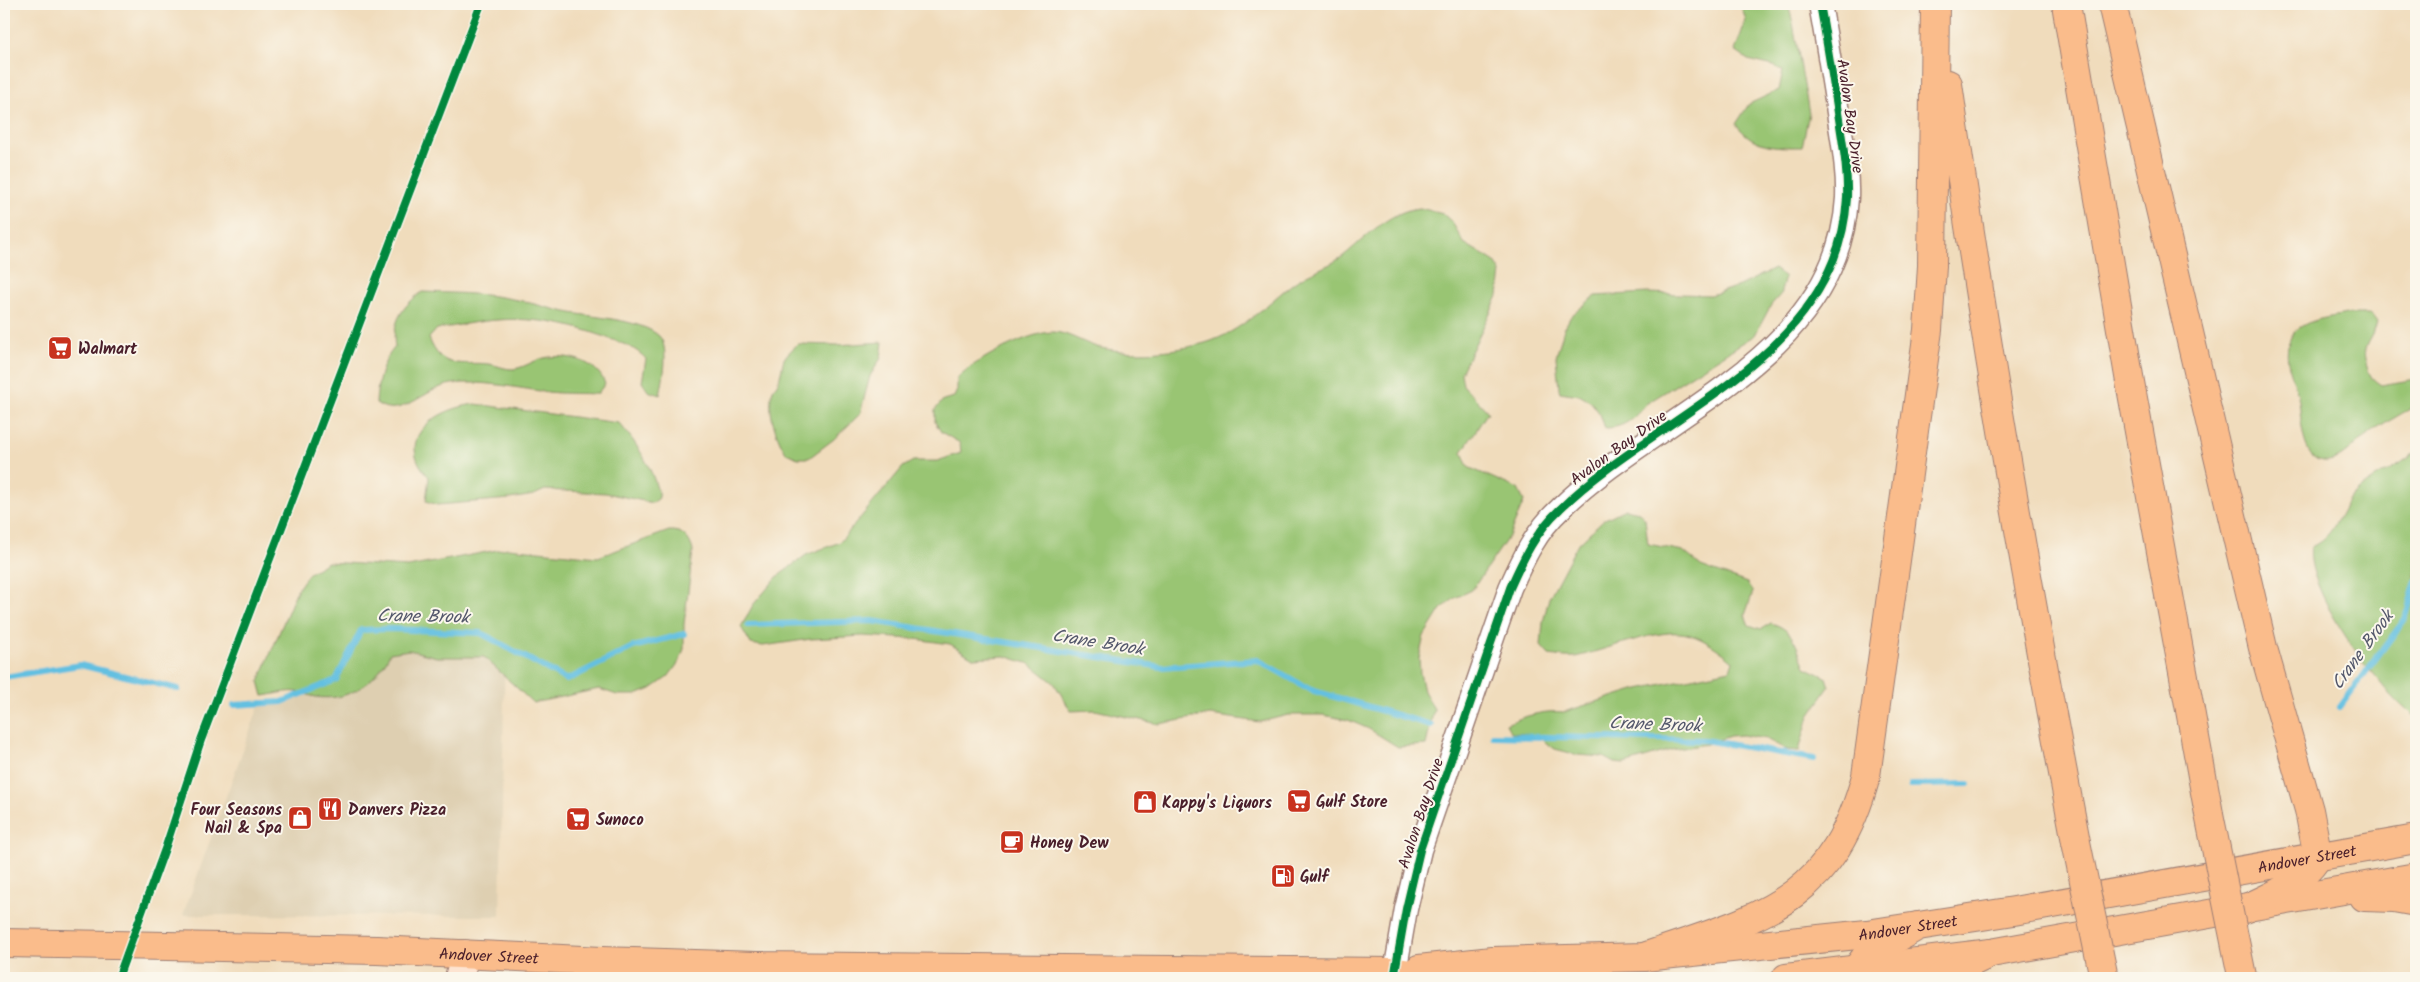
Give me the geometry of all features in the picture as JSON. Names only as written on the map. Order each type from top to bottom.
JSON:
[{"type":"highway","points":[[1936,4],[1990,368],[2038,646],[2104,978]]},
{"type":"highway","points":[[1644,958],[1737,925],[1767,912],[1793,895],[1816,876],[1834,854],[1849,829],[1859,804],[1866,776],[1928,330],[1932,266],[1936,4]]},
{"type":"highway","points":[[2066,4],[2130,382],[2209,814],[2242,977]]},
{"type":"highway","points":[[2112,4],[2263,648],[2309,810],[2318,857],[2310,870],[2295,884],[2275,896],[2244,909]]},
{"type":"highway","name":"Andover Street","points":[[1395,972],[1492,961],[1644,958],[1918,926],[2014,911],[2416,840]]},
{"type":"highway","points":[[1786,978],[1851,975],[1991,953],[2416,877]]},
{"type":"highway","points":[[2310,897],[2394,898],[2416,902]]},
{"type":"highway","points":[[1851,975],[1867,955],[1918,926]]},
{"type":"highway","name":"Andover Street","points":[[4,943],[302,948],[462,966],[602,961],[757,966],[1395,972],[1441,978]]},
{"type":"highway","points":[[1940,978],[1991,953]]},
{"type":"street","name":"Avalon Bay Drive","points":[[1395,972],[1406,909],[1420,850],[1510,588],[1524,556],[1539,533],[1559,509],[1591,482],[1734,380],[1789,333],[1828,273],[1841,237],[1847,198],[1846,162],[1820,4]]},
{"type":"shaded area","points":[[361,630],[505,646],[500,916],[183,915],[260,703],[282,702],[336,680]]},
{"type":"green space","points":[[1740,4],[1788,4],[1809,113],[1802,147],[1774,146],[1758,142],[1750,138],[1736,124],[1749,104],[1779,90],[1783,71],[1774,66],[1748,60],[1735,51],[1746,20]]},
{"type":"green space","points":[[1420,208],[1443,214],[1452,222],[1464,243],[1495,262],[1501,272],[1498,296],[1461,373],[1463,385],[1488,412],[1462,452],[1468,467],[1518,489],[1524,501],[1509,536],[1472,590],[1455,598],[1441,609],[1424,636],[1419,658],[1420,673],[1424,691],[1434,709],[1426,745],[1398,747],[1369,729],[1348,720],[1323,715],[1288,715],[1260,722],[1210,715],[1159,724],[1095,710],[1071,711],[1054,683],[1030,664],[1005,656],[973,658],[950,644],[915,639],[863,636],[811,639],[763,646],[751,644],[741,627],[753,605],[777,577],[806,555],[840,542],[903,467],[913,461],[937,461],[961,453],[960,443],[941,432],[935,422],[935,410],[943,400],[954,397],[957,390],[957,378],[976,363],[1003,348],[1031,336],[1054,332],[1066,334],[1101,348],[1140,352],[1179,349],[1205,343],[1242,325],[1295,282],[1342,257],[1388,220],[1408,210]]},
{"type":"green space","points":[[1774,269],[1785,277],[1780,295],[1771,305],[1755,335],[1646,404],[1628,422],[1612,428],[1605,428],[1600,414],[1591,402],[1579,395],[1560,392],[1556,357],[1564,329],[1571,316],[1595,296],[1648,293],[1711,295],[1739,286]]},
{"type":"green space","points":[[422,292],[475,294],[507,298],[566,312],[628,322],[651,330],[659,336],[664,348],[665,364],[660,395],[648,391],[642,382],[646,359],[630,347],[597,334],[569,326],[512,319],[475,322],[437,329],[429,338],[440,356],[453,363],[489,364],[512,369],[520,368],[544,358],[571,358],[580,360],[596,370],[605,384],[597,394],[553,393],[488,384],[452,384],[432,391],[404,406],[385,408],[376,403],[378,388],[381,373],[390,353],[395,347],[394,338],[397,322],[409,303]]},
{"type":"green space","points":[[2346,314],[2371,314],[2377,322],[2364,354],[2369,373],[2381,385],[2416,379],[2416,406],[2376,429],[2336,459],[2322,461],[2315,458],[2305,443],[2298,396],[2289,367],[2288,344],[2291,337],[2301,326],[2316,320]]},
{"type":"green space","points":[[883,342],[881,358],[870,376],[860,414],[834,439],[809,458],[798,458],[786,453],[773,423],[771,398],[784,360],[788,354],[798,344],[837,345]]},
{"type":"green space","points":[[475,404],[619,423],[644,458],[654,478],[659,498],[653,503],[606,493],[545,490],[534,495],[510,499],[437,505],[426,501],[429,477],[419,463],[415,450],[417,438],[434,419],[446,412]]},
{"type":"green space","points":[[2416,452],[2416,717],[2401,705],[2384,687],[2348,640],[2319,588],[2312,565],[2311,547],[2320,542],[2333,528],[2350,498],[2357,491]]},
{"type":"green space","points":[[1625,509],[1639,512],[1645,519],[1648,544],[1683,551],[1701,566],[1747,583],[1753,592],[1745,615],[1749,625],[1761,629],[1771,623],[1785,630],[1794,640],[1805,667],[1826,677],[1829,687],[1809,716],[1799,751],[1787,750],[1766,739],[1742,735],[1730,736],[1707,744],[1671,750],[1624,764],[1614,763],[1603,757],[1578,755],[1555,749],[1535,735],[1511,733],[1506,724],[1527,716],[1549,712],[1564,712],[1634,690],[1730,670],[1733,661],[1722,652],[1701,639],[1680,633],[1643,638],[1575,657],[1549,655],[1541,646],[1543,622],[1549,598],[1577,545],[1603,520]]},
{"type":"green space","points":[[669,531],[682,533],[690,542],[693,551],[684,624],[684,649],[679,662],[668,677],[651,689],[636,695],[617,695],[599,689],[533,703],[484,657],[437,657],[409,650],[390,653],[378,673],[370,681],[350,693],[328,698],[316,697],[300,692],[285,692],[263,696],[259,681],[297,590],[309,573],[328,562],[408,567],[508,548],[598,557]]},
{"type":"waterway","name":"Crane Brook","points":[[2340,707],[2405,619],[2416,581]]},
{"type":"waterway","name":"Crane Brook","points":[[748,625],[872,621],[1162,667],[1258,660],[1311,690],[1431,725]]},
{"type":"waterway","name":"Crane Brook","points":[[234,705],[282,702],[336,680],[361,630],[390,629],[481,633],[567,680],[633,647],[684,634]]},
{"type":"waterway","name":"Crane Brook","points":[[4,677],[80,665],[178,689]]},
{"type":"waterway","name":"Crane Brook","points":[[1493,736],[1704,740],[1814,759]]},
{"type":"waterway","name":"Crane Brook","points":[[1911,785],[1968,784]]},
{"type":"cycle path","points":[[118,978],[166,846],[201,740],[481,4]]},
{"type":"cycle path","points":[[1395,972],[1406,909],[1420,850],[1510,588],[1537,536],[1560,509],[1600,475],[1736,378],[1778,341],[1812,301],[1836,253],[1847,198],[1847,178],[1820,4]]},
{"type":"place","name":"Walmart","points":[[60,348]]},
{"type":"place","name":"Gulf Store","points":[[1299,801]]},
{"type":"place","name":"Kappy's Liquors","points":[[1145,802]]},
{"type":"place","name":"Danvers Pizza","points":[[330,809]]},
{"type":"place","name":"Four Seasons Nail & Spa","points":[[300,818]]},
{"type":"place","name":"Sunoco","points":[[578,819]]},
{"type":"place","name":"Honey Dew","points":[[1012,842]]},
{"type":"place","name":"Gulf","points":[[1283,876]]}]
